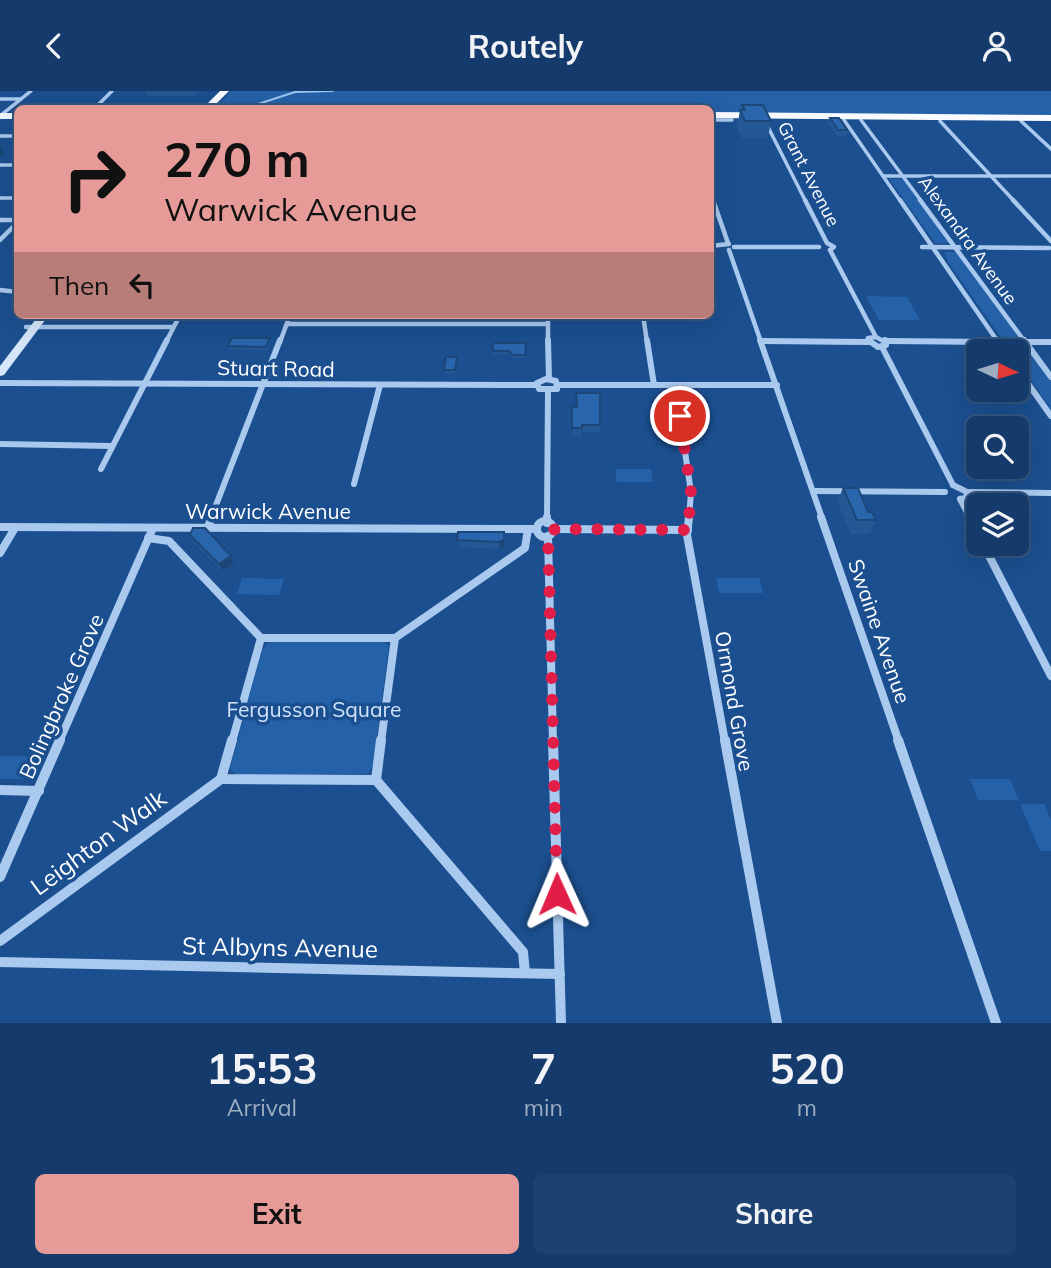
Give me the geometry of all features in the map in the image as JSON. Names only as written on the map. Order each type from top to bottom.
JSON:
[{"type":"highway","points":[[198,105],[213,91]]},
{"type":"highway","points":[[213,105],[225,91]]},
{"type":"highway","points":[[714,117],[859,119]]},
{"type":"highway","points":[[763,118],[1051,119]]},
{"type":"highway","points":[[1019,120],[1051,119]]},
{"type":"main road","points":[[0,360],[32,323]]},
{"type":"main road","points":[[0,373],[32,323]]},
{"type":"street","points":[[15,105],[31,91]]},
{"type":"street","points":[[98,105],[112,91]]},
{"type":"street","points":[[0,99],[22,99]]},
{"type":"street","points":[[0,117],[14,106]]},
{"type":"street","points":[[714,118],[732,120]]},
{"type":"street","name":"Grant Avenue","points":[[763,118],[827,243],[834,247],[830,250],[876,337]]},
{"type":"street","name":"Alexandra Avenue","points":[[859,119],[1023,339]]},
{"type":"street","points":[[939,119],[1051,245]]},
{"type":"street","name":"Alexandra Avenue","points":[[844,120],[996,339]]},
{"type":"street","points":[[1019,120],[1051,149]]},
{"type":"street","points":[[883,176],[1051,176]]},
{"type":"street","name":"Swaine Avenue","points":[[714,207],[996,1023]]},
{"type":"street","points":[[0,240],[14,225]]},
{"type":"street","points":[[819,247],[827,243]]},
{"type":"street","points":[[922,247],[1051,245]]},
{"type":"street","points":[[714,246],[819,247],[830,250]]},
{"type":"street","points":[[101,469],[178,319]]},
{"type":"street","points":[[207,529],[289,319]]},
{"type":"street","points":[[548,319],[549,379]]},
{"type":"street","points":[[644,319],[654,385]]},
{"type":"street","points":[[32,323],[173,327]]},
{"type":"street","points":[[287,324],[548,324]]},
{"type":"street","points":[[868,342],[870,337],[876,337],[884,344],[953,485],[967,492],[1051,493]]},
{"type":"street","points":[[762,341],[966,343]]},
{"type":"street","points":[[1029,342],[1051,342]]},
{"type":"street","name":"Alexandra Avenue","points":[[1029,347],[1051,377]]},
{"type":"street","points":[[548,391],[537,385],[540,380],[549,379],[558,385]]},
{"type":"street","name":"Stuart Road","points":[[0,385],[537,385]]},
{"type":"street","points":[[354,484],[380,385]]},
{"type":"street","points":[[548,391],[558,385],[777,385]]},
{"type":"street","name":"Ormond Grove","points":[[675,385],[691,492],[688,530],[777,1023]]},
{"type":"street","points":[[1029,385],[1051,416]]},
{"type":"street","points":[[548,391],[547,523],[551,532],[561,1023]]},
{"type":"street","points":[[0,444],[112,446]]},
{"type":"street","points":[[945,492],[947,487],[953,485]]},
{"type":"street","points":[[814,491],[945,492],[960,499],[966,498],[967,492]]},
{"type":"street","points":[[960,499],[966,511]]},
{"type":"street","points":[[148,538],[169,541],[261,638],[395,638],[525,548],[532,529],[547,523]]},
{"type":"street","name":"Warwick Avenue","points":[[0,527],[532,529]]},
{"type":"street","points":[[0,553],[15,527]]},
{"type":"street","name":"Bolingbroke Grove","points":[[0,877],[153,528]]},
{"type":"street","points":[[532,529],[538,534],[688,530]]},
{"type":"street","points":[[989,556],[1051,676]]},
{"type":"street","points":[[261,638],[221,779],[376,780]]},
{"type":"street","points":[[395,638],[376,780],[523,953],[525,973]]},
{"type":"street","name":"Leighton Walk","points":[[0,940],[221,779]]},
{"type":"street","points":[[0,790],[38,791]]},
{"type":"street","name":"St Albyns Avenue","points":[[0,962],[559,974]]},
{"type":"green space","points":[[231,91],[1051,91],[1051,115],[714,113],[714,105],[218,105]]},
{"type":"green space","points":[[889,179],[903,179],[950,243],[935,243]]},
{"type":"green space","points":[[944,252],[956,252],[1020,339],[1002,339],[948,262]]},
{"type":"green space","points":[[866,296],[907,297],[920,320],[879,320]]},
{"type":"green space","points":[[1029,351],[1051,381],[1051,409],[1029,377]]},
{"type":"green space","points":[[615,469],[651,469],[653,482],[617,482]]},
{"type":"green space","points":[[242,578],[284,579],[279,595],[237,594]]},
{"type":"green space","points":[[716,578],[759,578],[763,593],[719,593]]},
{"type":"green space","name":"Fergusson Square","points":[[382,641],[389,646],[373,765],[368,774],[237,775],[230,769],[262,650],[268,643]]},
{"type":"green space","points":[[0,756],[38,756],[27,779],[0,779]]},
{"type":"green space","points":[[970,779],[1010,779],[1019,800],[978,800]]},
{"type":"green space","points":[[1020,804],[1044,804],[1051,820],[1051,851],[1040,851]]},
{"type":"building","points":[[742,105],[763,105],[771,121],[745,121],[740,110],[745,110]]},
{"type":"building","points":[[830,118],[839,118],[847,130],[838,130]]},
{"type":"building","points":[[232,338],[270,338],[266,347],[228,346]]},
{"type":"building","points":[[493,343],[526,343],[525,355],[493,351]]},
{"type":"building","points":[[446,357],[457,357],[455,370],[444,370]]},
{"type":"building","points":[[576,393],[600,393],[600,425],[572,428],[572,407],[577,407]]},
{"type":"building","points":[[843,488],[858,488],[868,512],[872,512],[876,520],[857,520]]},
{"type":"building","points":[[193,528],[205,528],[231,556],[219,564],[190,535]]},
{"type":"building","points":[[458,532],[504,532],[504,540],[457,540]]},
{"type":"waterway","points":[[255,105],[295,92],[333,91]]},
{"type":"route","points":[[557,894],[548,536],[553,534],[555,529],[688,530],[691,492],[680,416]]}]
